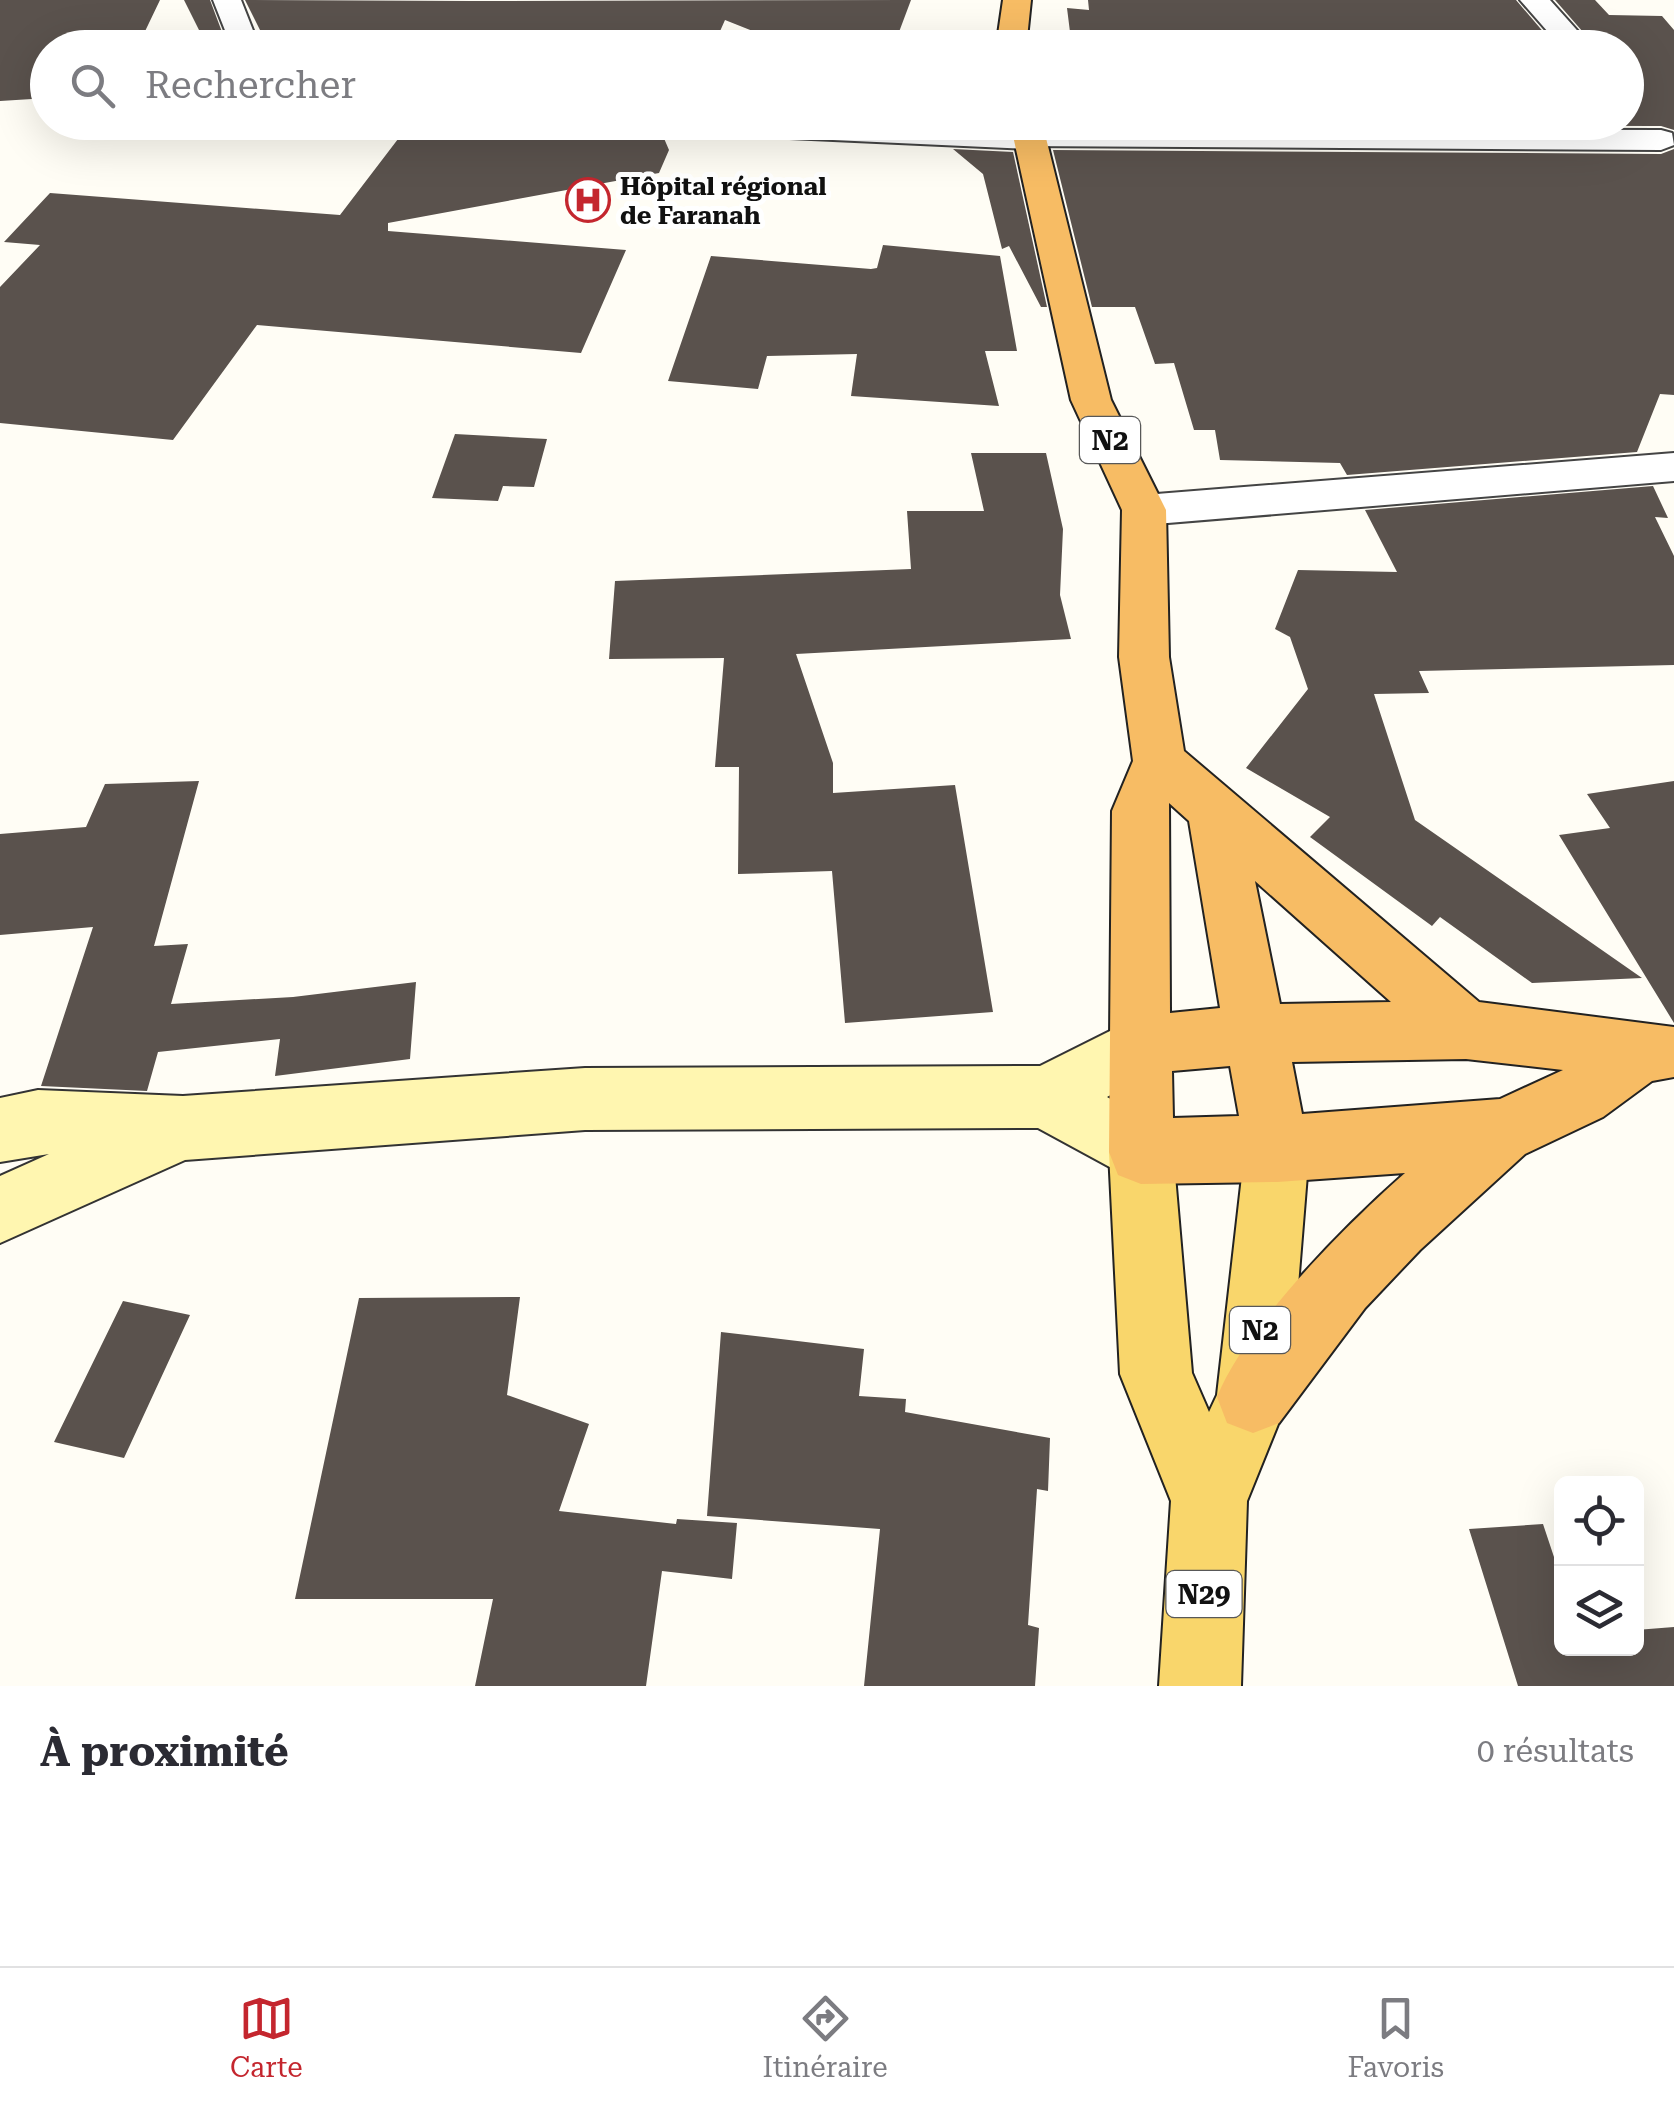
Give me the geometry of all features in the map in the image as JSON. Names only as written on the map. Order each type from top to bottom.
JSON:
[{"type":"highway","points":[[1014,30],[1017,0]]},
{"type":"highway","name":"N2","points":[[1029,140],[1091,400],[1144,510],[1144,657],[1160,761]]},
{"type":"highway","points":[[1466,1030],[1160,761],[1139,811],[1141,1152],[1277,1150],[1502,1131]]},
{"type":"highway","name":"N2","points":[[1214,812],[1277,1150]]},
{"type":"highway","points":[[1140,1045],[1256,1034],[1466,1030],[1657,1052]]},
{"type":"highway","points":[[1253,1397],[1368,1255],[1502,1131],[1581,1095],[1657,1052]]},
{"type":"main road","points":[[0,1130],[38,1122],[183,1128],[585,1099],[1045,1098],[1140,1045]]},
{"type":"main road","points":[[1045,1098],[1141,1152],[1156,1374],[1209,1501]]},
{"type":"main road","points":[[0,1210],[183,1128]]},
{"type":"main road","name":"N2","points":[[1209,1501],[1253,1397],[1277,1150]]},
{"type":"main road","name":"N29","points":[[1200,1686],[1209,1501]]},
{"type":"street","points":[[227,0],[238,30]]},
{"type":"street","points":[[1534,0],[1562,30]]},
{"type":"street","points":[[1644,119],[1668,146]]},
{"type":"street","points":[[1412,140],[1668,146]]},
{"type":"street","points":[[1144,510],[1674,467]]},
{"type":"building","points":[[0,0],[160,0],[146,30],[30,30],[30,99],[0,101]]},
{"type":"building","points":[[184,0],[210,0],[221,30],[199,30]]},
{"type":"building","points":[[245,0],[911,0],[900,30],[750,30],[725,20],[721,30],[260,30]]},
{"type":"building","points":[[1088,0],[1516,0],[1542,30],[1070,30],[1067,8],[1089,10]]},
{"type":"building","points":[[1555,0],[1595,0],[1609,15],[1662,16],[1674,30],[1674,130],[1644,126],[1644,30],[1581,30]]},
{"type":"building","points":[[397,140],[665,140],[669,150],[659,173],[388,223],[388,231],[626,250],[581,353],[257,325],[173,440],[0,423],[0,287],[40,245],[4,242],[50,193],[340,215]]},
{"type":"building","points":[[953,149],[1013,152],[1047,307],[1041,307],[1009,246],[1002,249],[983,174]]},
{"type":"building","points":[[1674,149],[1674,395],[1660,394],[1637,452],[1347,475],[1340,463],[1220,460],[1215,430],[1194,430],[1174,363],[1155,364],[1135,307],[1092,307],[1053,150],[1661,154]]},
{"type":"building","points":[[883,245],[1000,256],[1017,351],[985,351],[999,406],[851,396],[857,354],[767,356],[758,389],[668,381],[711,256],[871,269],[877,268]]},
{"type":"building","points":[[455,434],[547,439],[534,487],[503,486],[498,501],[432,498]]},
{"type":"building","points":[[971,453],[1046,453],[1063,529],[1060,595],[1071,639],[796,654],[833,763],[833,793],[955,785],[993,1012],[845,1023],[832,871],[738,874],[739,767],[715,767],[724,658],[609,659],[615,581],[911,569],[907,511],[984,511]]},
{"type":"building","points":[[1653,486],[1668,518],[1655,517],[1674,556],[1674,665],[1419,671],[1429,693],[1374,694],[1415,820],[1642,978],[1532,983],[1440,917],[1432,926],[1310,837],[1330,817],[1246,768],[1308,689],[1290,637],[1275,629],[1298,570],[1397,572],[1365,510]]},
{"type":"building","points":[[199,781],[154,946],[188,944],[171,1004],[293,997],[416,982],[410,1059],[275,1076],[280,1039],[158,1052],[147,1091],[41,1086],[93,927],[0,935],[0,834],[86,827],[105,784]]},
{"type":"building","points":[[1674,781],[1674,1023],[1559,835],[1610,828],[1587,794]]},
{"type":"building","points":[[520,1297],[507,1395],[589,1424],[559,1511],[676,1524],[677,1519],[737,1523],[732,1579],[662,1571],[646,1686],[475,1686],[493,1599],[295,1599],[359,1298]]},
{"type":"building","points":[[123,1301],[190,1315],[124,1458],[54,1442]]},
{"type":"building","points":[[721,1332],[864,1349],[859,1396],[906,1399],[905,1412],[1050,1438],[1048,1491],[1037,1489],[1028,1625],[1039,1628],[1035,1686],[864,1686],[880,1529],[707,1516]]},
{"type":"building","points":[[1543,1524],[1554,1557],[1554,1656],[1644,1656],[1644,1629],[1674,1627],[1674,1686],[1518,1686],[1469,1529]]},
{"type":"place","name":"Hôpital régional de Faranah","points":[[588,200]]}]
